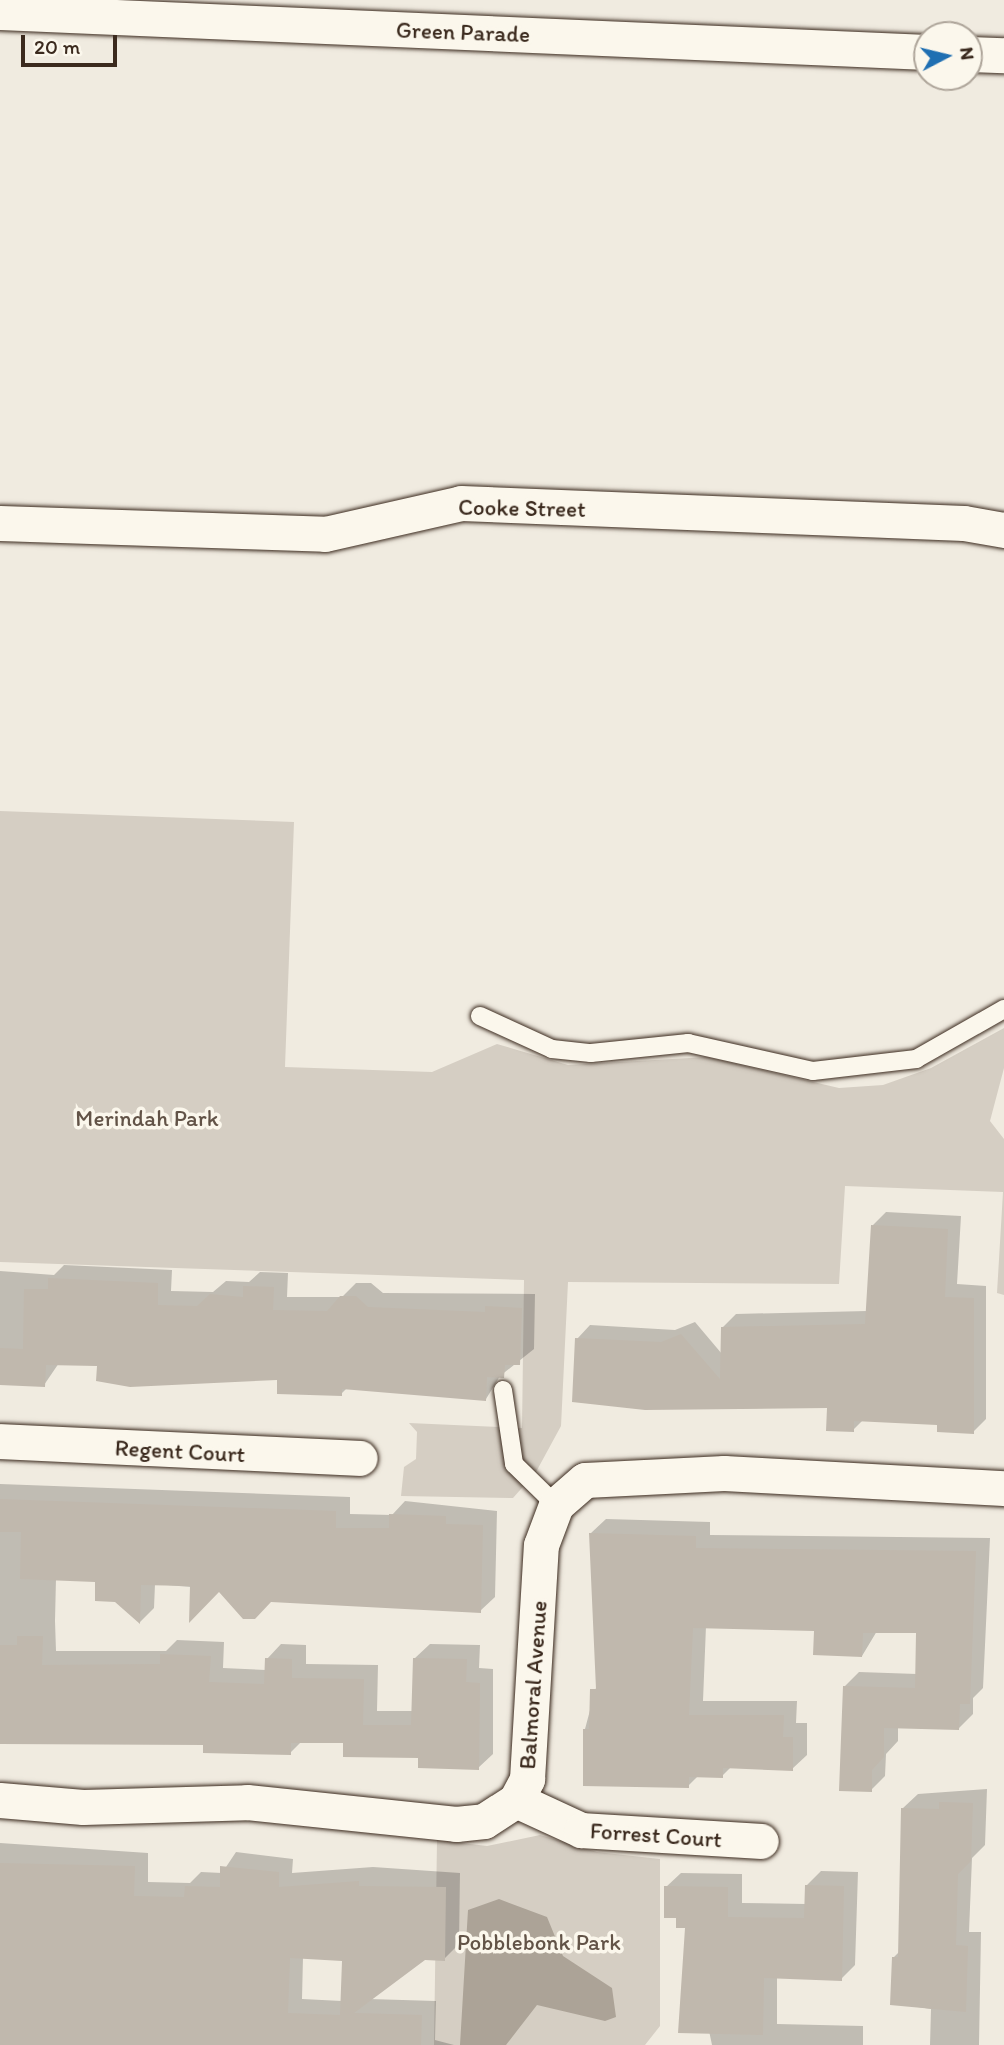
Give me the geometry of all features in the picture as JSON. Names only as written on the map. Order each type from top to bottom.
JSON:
[{"type":"street","name":"Green Parade","points":[[0,12],[84,8],[913,51]]},
{"type":"street","points":[[983,54],[1004,55]]},
{"type":"street","name":"Cooke Street","points":[[0,523],[325,534],[461,503],[964,523],[1004,530]]},
{"type":"street","name":"Cooke Street","points":[[964,523],[1004,519]]},
{"type":"street","name":"Regent Court","points":[[0,1441],[360,1458]]},
{"type":"street","name":"Balmoral Avenue","points":[[0,1800],[83,1807],[306,1805],[456,1824],[484,1821],[516,1800],[533,1759],[541,1545],[556,1505],[584,1480],[626,1474],[1004,1488]]},
{"type":"street","name":"Forrest Court","points":[[516,1800],[581,1830],[761,1841]]},
{"type":"lane","points":[[480,1016],[552,1049],[590,1053],[688,1043],[813,1072],[916,1059],[1004,1009]]},
{"type":"lane","points":[[503,1390],[514,1464],[556,1505]]},
{"type":"green space","name":"Merindah Park","points":[[0,811],[294,822],[285,1067],[432,1072],[497,1044],[568,1065],[707,1057],[839,1088],[883,1085],[931,1068],[1004,1028],[1004,1068],[990,1121],[1004,1139],[1004,1295],[997,1293],[1003,1192],[845,1186],[839,1284],[568,1282],[561,1426],[536,1472],[513,1498],[401,1496],[404,1467],[416,1459],[417,1432],[409,1423],[522,1428],[524,1280],[0,1262]]},
{"type":"green space","name":"Pobblebonk Park","points":[[540,1835],[597,1852],[660,1859],[660,2026],[645,2045],[434,2045],[437,1840],[487,1846]]},
{"type":"shaded area","points":[[499,1899],[547,1917],[563,1956],[612,1988],[616,2017],[605,2021],[537,2005],[506,2045],[460,2045],[468,1910]]},
{"type":"building","points":[[871,1225],[948,1229],[945,1297],[974,1298],[974,1434],[937,1432],[937,1425],[854,1421],[854,1432],[826,1431],[827,1408],[645,1410],[572,1402],[575,1338],[661,1342],[681,1334],[720,1379],[721,1327],[865,1324]]},
{"type":"building","points":[[48,1278],[158,1283],[158,1305],[197,1306],[210,1294],[243,1297],[243,1286],[274,1287],[273,1310],[327,1311],[340,1296],[356,1296],[368,1307],[485,1312],[485,1306],[522,1308],[520,1365],[505,1365],[504,1378],[487,1377],[486,1401],[342,1389],[342,1396],[277,1394],[277,1380],[130,1387],[96,1381],[97,1366],[46,1365],[45,1387],[0,1385],[0,1348],[23,1349],[24,1289],[48,1289]]},
{"type":"building","points":[[0,1499],[336,1511],[336,1528],[389,1528],[389,1514],[446,1516],[446,1524],[483,1525],[481,1613],[271,1602],[255,1619],[243,1619],[219,1592],[189,1623],[190,1586],[141,1585],[140,1624],[115,1602],[95,1601],[95,1582],[20,1579],[21,1532],[0,1532]]},
{"type":"building","points":[[589,1533],[696,1536],[696,1548],[976,1551],[970,1704],[960,1704],[959,1730],[884,1728],[884,1757],[872,1770],[872,1792],[839,1791],[843,1686],[915,1688],[916,1633],[863,1633],[862,1657],[813,1655],[814,1631],[693,1628],[689,1715],[784,1715],[783,1737],[793,1737],[793,1771],[723,1768],[723,1778],[689,1777],[689,1788],[583,1786],[583,1729],[589,1729],[590,1689],[596,1689]]},
{"type":"building","points":[[17,1636],[43,1636],[42,1665],[160,1664],[160,1654],[211,1656],[209,1682],[264,1684],[265,1658],[292,1659],[292,1678],[364,1679],[363,1725],[411,1725],[413,1658],[467,1659],[466,1682],[480,1683],[479,1770],[418,1768],[418,1758],[343,1757],[343,1743],[291,1743],[291,1755],[203,1753],[203,1745],[0,1744],[0,1645],[17,1645]]},
{"type":"building","points":[[939,1802],[973,1803],[971,1861],[958,1874],[956,1945],[968,1946],[966,2012],[890,2005],[892,1957],[898,1957],[901,1808],[939,1809]]},
{"type":"building","points":[[0,1863],[135,1866],[134,1896],[184,1897],[185,1886],[220,1887],[220,1866],[279,1872],[279,1887],[359,1881],[359,1886],[446,1887],[445,1961],[425,1960],[354,2013],[422,2015],[421,2045],[0,2045]],"holes":[[[290,1958],[342,1961],[340,2015],[288,2013]]]},
{"type":"building","points":[[805,1885],[844,1886],[842,1981],[764,1978],[763,2035],[678,2033],[685,1928],[676,1928],[676,1918],[664,1918],[664,1886],[728,1887],[728,1917],[804,1918]]}]
